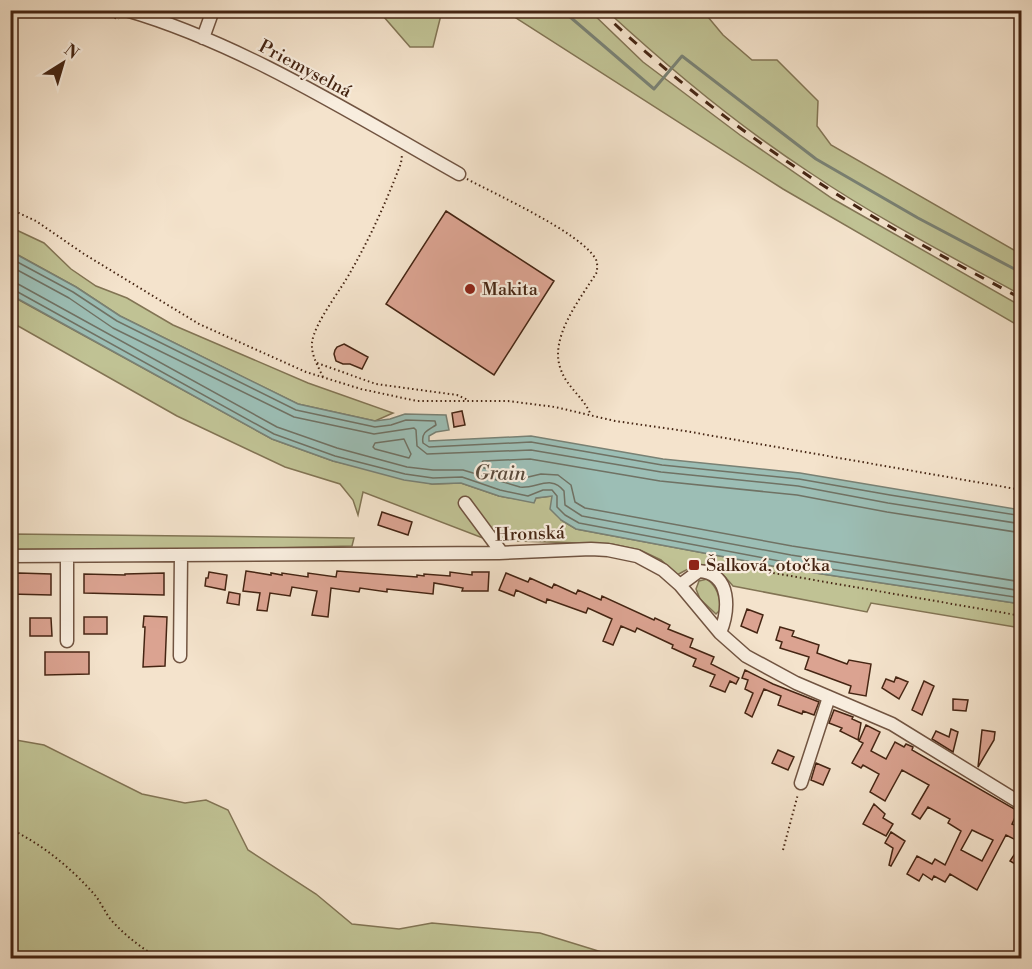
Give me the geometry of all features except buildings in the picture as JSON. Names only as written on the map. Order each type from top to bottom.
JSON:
[{"type":"street","points":[[203,38],[213,10]]},
{"type":"street","name":"Priemyselná","points":[[123,15],[203,38],[263,65],[459,174]]},
{"type":"street","points":[[465,503],[501,553]]},
{"type":"street","name":"Hronská","points":[[10,556],[501,553],[591,549],[624,552],[651,561],[680,585],[720,633],[746,656],[767,669],[892,724],[1022,804]]},
{"type":"street","points":[[180,656],[181,555]]},
{"type":"street","points":[[66,556],[67,641]]},
{"type":"street","points":[[680,585],[699,571],[714,575],[727,599],[727,611],[720,633]]},
{"type":"street","points":[[801,783],[829,697]]},
{"type":"path","points":[[84,10],[123,15]]},
{"type":"path","points":[[323,377],[312,353],[312,341],[317,326],[350,273],[385,207],[401,163],[402,152],[409,156]]},
{"type":"path","points":[[459,174],[564,231],[588,249],[597,260],[597,272],[561,333],[557,348],[560,369],[571,389],[590,414]]},
{"type":"path","points":[[10,209],[36,221],[94,260],[200,324],[260,353],[361,389],[417,400],[520,402],[555,406],[615,422],[685,431],[1022,490]]},
{"type":"path","points":[[317,363],[376,384],[458,395],[468,400]]},
{"type":"path","points":[[714,575],[717,566],[726,565],[1022,616]]},
{"type":"path","points":[[783,850],[801,783]]},
{"type":"path","points":[[10,829],[40,846],[66,866],[95,896],[111,920],[138,946],[159,958]]},
{"type":"green space","points":[[382,11],[442,11],[433,47],[410,47],[384,17]]},
{"type":"green space","points":[[505,11],[590,11],[643,62],[740,135],[833,199],[1021,306],[1021,327],[783,189]]},
{"type":"green space","points":[[607,11],[703,11],[723,35],[752,60],[777,60],[818,101],[817,126],[831,145],[1021,254],[1021,295],[887,221],[782,154],[705,96]]},
{"type":"green space","points":[[10,227],[44,243],[71,269],[96,286],[127,298],[173,325],[308,383],[393,413],[375,421],[298,404],[120,316],[76,287],[11,251]]},
{"type":"green space","points":[[10,295],[272,439],[333,461],[432,484],[461,483],[499,496],[534,502],[536,498],[552,496],[561,520],[576,529],[789,569],[1021,604],[1021,628],[871,603],[867,612],[733,586],[720,572],[708,565],[695,566],[677,575],[661,560],[640,550],[612,544],[488,540],[363,492],[358,515],[353,500],[340,484],[285,467],[177,416],[11,322]]},
{"type":"green space","points":[[11,534],[354,538],[352,546],[188,550],[11,549]]},
{"type":"green space","points":[[707,579],[719,596],[721,609],[716,614],[700,599],[696,589],[699,581]]},
{"type":"green space","points":[[10,739],[44,745],[142,794],[185,803],[206,800],[228,810],[248,850],[316,894],[352,924],[399,929],[432,923],[540,933],[621,958],[11,958]]},
{"type":"water","name":"Grain","points":[[10,251],[76,287],[120,316],[298,404],[375,421],[405,414],[446,415],[449,430],[436,432],[429,436],[429,441],[531,436],[663,459],[800,473],[1021,510],[1021,604],[789,569],[576,529],[561,520],[550,509],[552,496],[536,498],[534,503],[499,496],[461,483],[432,484],[404,480],[333,461],[272,439],[11,295]]},
{"type":"waterway","points":[[562,10],[654,89],[682,56],[816,159],[918,218],[1022,273]]},
{"type":"railway","points":[[600,10],[628,37],[718,111],[813,179],[889,226],[1022,299]]},
{"type":"place","name":"Makita","points":[[470,289]]},
{"type":"place","name":"Šalková, otočka","points":[[694,565]]}]
